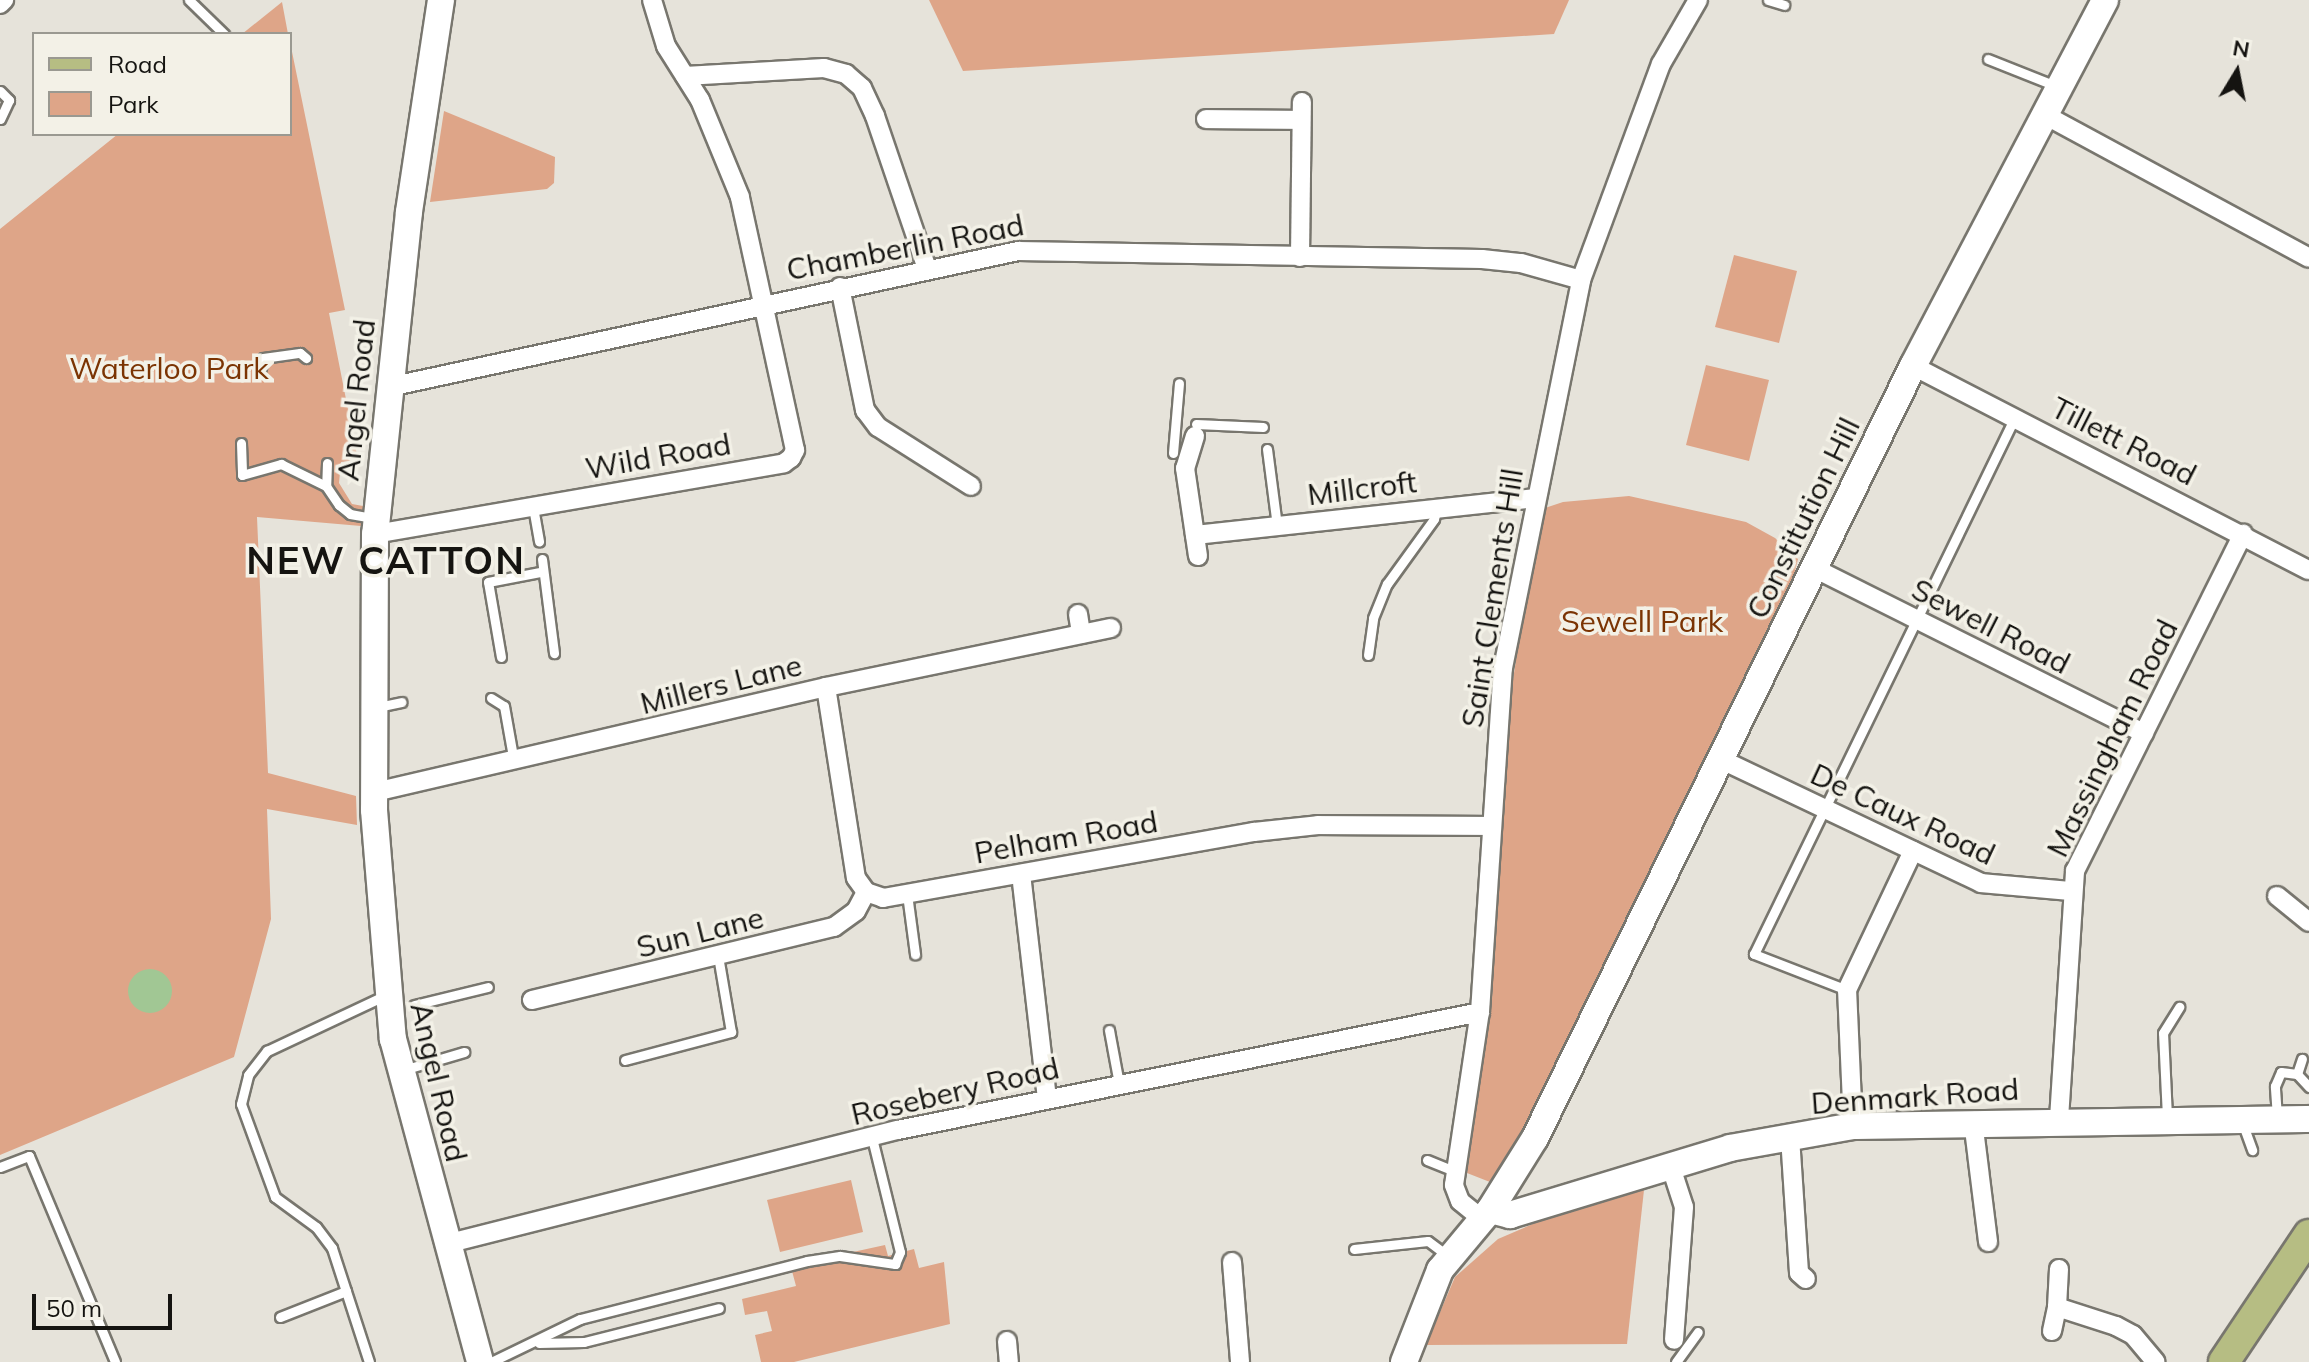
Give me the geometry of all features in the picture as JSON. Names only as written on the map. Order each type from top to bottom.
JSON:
[{"type":"main road","points":[[2224,1362],[2309,1235]]},
{"type":"street","points":[[0,4],[4,0]]},
{"type":"street","name":"Angel Road","points":[[441,0],[389,387],[375,526],[375,707],[369,804],[386,995],[400,1071],[420,1117],[446,1244],[480,1362]]},
{"type":"street","points":[[652,0],[666,46],[685,76],[740,197],[763,302]]},
{"type":"street","name":"Saint Clements Hill","points":[[1486,1214],[1460,1201],[1456,1172],[1480,1012],[1489,826],[1503,668],[1534,498],[1581,280],[1661,64],[1698,0]]},
{"type":"street","name":"Constitution Hill","points":[[1404,1362],[1445,1264],[1486,1214],[1535,1138],[1913,366],[2105,0]]},
{"type":"street","points":[[685,76],[824,68],[846,74],[862,88],[875,116],[927,269]]},
{"type":"street","points":[[1206,119],[1302,111],[1300,257]]},
{"type":"street","points":[[2045,115],[2309,258]]},
{"type":"street","name":"Chamberlin Road","points":[[389,387],[763,302],[1029,250],[1482,259],[1521,263],[1581,280]]},
{"type":"street","points":[[840,287],[865,410],[878,427],[971,486]]},
{"type":"street","name":"Wild Road","points":[[375,526],[533,507],[791,458],[795,450],[763,302]]},
{"type":"street","name":"Tillett Road","points":[[1913,366],[2309,570]]},
{"type":"street","points":[[1196,430],[1185,468],[1198,556]]},
{"type":"street","name":"Millcroft","points":[[1195,535],[1534,498]]},
{"type":"street","name":"Massingham Road","points":[[2059,1119],[2070,891],[2243,534]]},
{"type":"street","name":"Sewell Road","points":[[1814,568],[2144,733]]},
{"type":"street","points":[[1078,614],[1081,634]]},
{"type":"street","name":"Millers Lane","points":[[369,804],[514,762],[826,687],[1111,628]]},
{"type":"street","points":[[826,687],[856,878],[866,892]]},
{"type":"street","name":"De Caux Road","points":[[1720,759],[1996,888],[2070,891]]},
{"type":"street","name":"Pelham Road","points":[[866,892],[883,898],[1254,832],[1318,825],[1489,826]]},
{"type":"street","points":[[1853,1126],[1847,990],[1913,851]]},
{"type":"street","points":[[1021,874],[1047,1098]]},
{"type":"street","name":"Sun Lane","points":[[532,1000],[834,927],[856,911],[866,892]]},
{"type":"street","points":[[2277,896],[2309,922]]},
{"type":"street","name":"Rosebery Road","points":[[446,1244],[872,1138],[1047,1098],[1480,1012]]},
{"type":"street","name":"Denmark Road","points":[[1486,1214],[1510,1215],[1670,1164],[1853,1126],[2059,1119],[2242,1122],[2309,1119]]},
{"type":"street","points":[[1973,1121],[1988,1242]]},
{"type":"street","points":[[1790,1137],[1799,1273],[1806,1279]]},
{"type":"street","points":[[1670,1164],[1684,1207],[1674,1340]]},
{"type":"street","points":[[1232,1262],[1240,1362]]},
{"type":"street","points":[[2052,1331],[2059,1269]]},
{"type":"street","points":[[2057,1307],[2116,1326],[2133,1335],[2156,1362]]},
{"type":"street","points":[[1007,1341],[1009,1362]]},
{"type":"lane","points":[[189,0],[222,32]]},
{"type":"lane","points":[[1768,0],[1784,5]]},
{"type":"lane","points":[[1988,59],[2059,88]]},
{"type":"lane","points":[[0,91],[9,100],[0,119]]},
{"type":"lane","points":[[261,368],[263,358],[300,353],[306,358]]},
{"type":"lane","points":[[1173,453],[1179,419],[1179,383]]},
{"type":"lane","points":[[1847,990],[1754,954],[1822,807],[2015,417]]},
{"type":"lane","points":[[1179,419],[1196,430],[1263,427]]},
{"type":"lane","points":[[241,443],[242,475],[281,464],[326,486],[350,514],[375,526]]},
{"type":"lane","points":[[1267,449],[1277,526]]},
{"type":"lane","points":[[326,486],[327,463]]},
{"type":"lane","points":[[533,507],[539,541]]},
{"type":"lane","points":[[1368,655],[1370,627],[1387,584],[1434,519],[1437,507]]},
{"type":"lane","points":[[542,559],[540,572],[554,653]]},
{"type":"lane","points":[[501,657],[488,582],[540,572]]},
{"type":"lane","points":[[491,698],[504,706],[514,762]]},
{"type":"lane","points":[[375,707],[401,702]]},
{"type":"lane","points":[[907,894],[915,954]]},
{"type":"lane","points":[[625,1060],[731,1032],[718,956]]},
{"type":"lane","points":[[414,1005],[488,987]]},
{"type":"lane","points":[[369,1362],[326,1236],[275,1197],[244,1121],[243,1086],[267,1051],[386,995]]},
{"type":"lane","points":[[2167,1121],[2163,1033],[2179,1007]]},
{"type":"lane","points":[[1109,1030],[1119,1084]]},
{"type":"lane","points":[[400,1071],[464,1052]]},
{"type":"lane","points":[[2297,1074],[2302,1059]]},
{"type":"lane","points":[[2277,1121],[2275,1086],[2281,1072],[2297,1074],[2309,1087]]},
{"type":"lane","points":[[2242,1122],[2252,1150]]},
{"type":"lane","points":[[491,1362],[580,1319],[807,1261],[840,1256],[895,1264],[900,1252],[872,1138]]},
{"type":"lane","points":[[0,1167],[29,1156],[115,1362]]},
{"type":"lane","points":[[1427,1160],[1456,1172]]},
{"type":"lane","points":[[1354,1249],[1428,1241],[1445,1264]]},
{"type":"lane","points":[[280,1317],[346,1291]]},
{"type":"lane","points":[[535,1343],[584,1342],[719,1308]]},
{"type":"lane","points":[[1676,1362],[1698,1332]]},
{"type":"green space","points":[[929,0],[1569,0],[1554,34],[963,71]]},
{"type":"green space","points":[[282,2],[288,32],[244,32]]},
{"type":"green space","name":"Waterloo Park","points":[[292,52],[345,310],[329,313],[358,460],[341,462],[339,483],[352,504],[363,506],[361,526],[257,517],[268,773],[356,796],[357,825],[267,809],[271,919],[234,1057],[0,1155],[0,229],[116,136],[292,136]]},
{"type":"green space","points":[[444,111],[555,157],[554,183],[547,189],[430,202]]},
{"type":"green space","points":[[1734,255],[1797,271],[1779,343],[1715,327]]},
{"type":"green space","points":[[1706,365],[1769,380],[1749,461],[1686,445]]},
{"type":"green space","name":"Sewell Park","points":[[1629,496],[1746,522],[1775,538],[1798,559],[1792,583],[1625,931],[1495,1184],[1467,1173],[1492,1000],[1501,758],[1539,510],[1563,502]]},
{"type":"green space","points":[[851,1180],[863,1232],[780,1252],[767,1200]]},
{"type":"green space","points":[[1644,1190],[1627,1344],[1426,1345],[1455,1277],[1498,1239],[1535,1223]]},
{"type":"green space","points":[[885,1245],[888,1256],[914,1249],[919,1268],[944,1262],[950,1324],[794,1362],[761,1362],[755,1335],[772,1331],[767,1311],[745,1315],[742,1299],[796,1286],[792,1271],[767,1277],[766,1271]]},
{"type":"shaded area","points":[[150,969],[165,976],[172,991],[165,1006],[150,1013],[135,1006],[128,991],[135,976]]},
{"type":"district","name":"NEW CATTON","points":[[386,561]]}]
